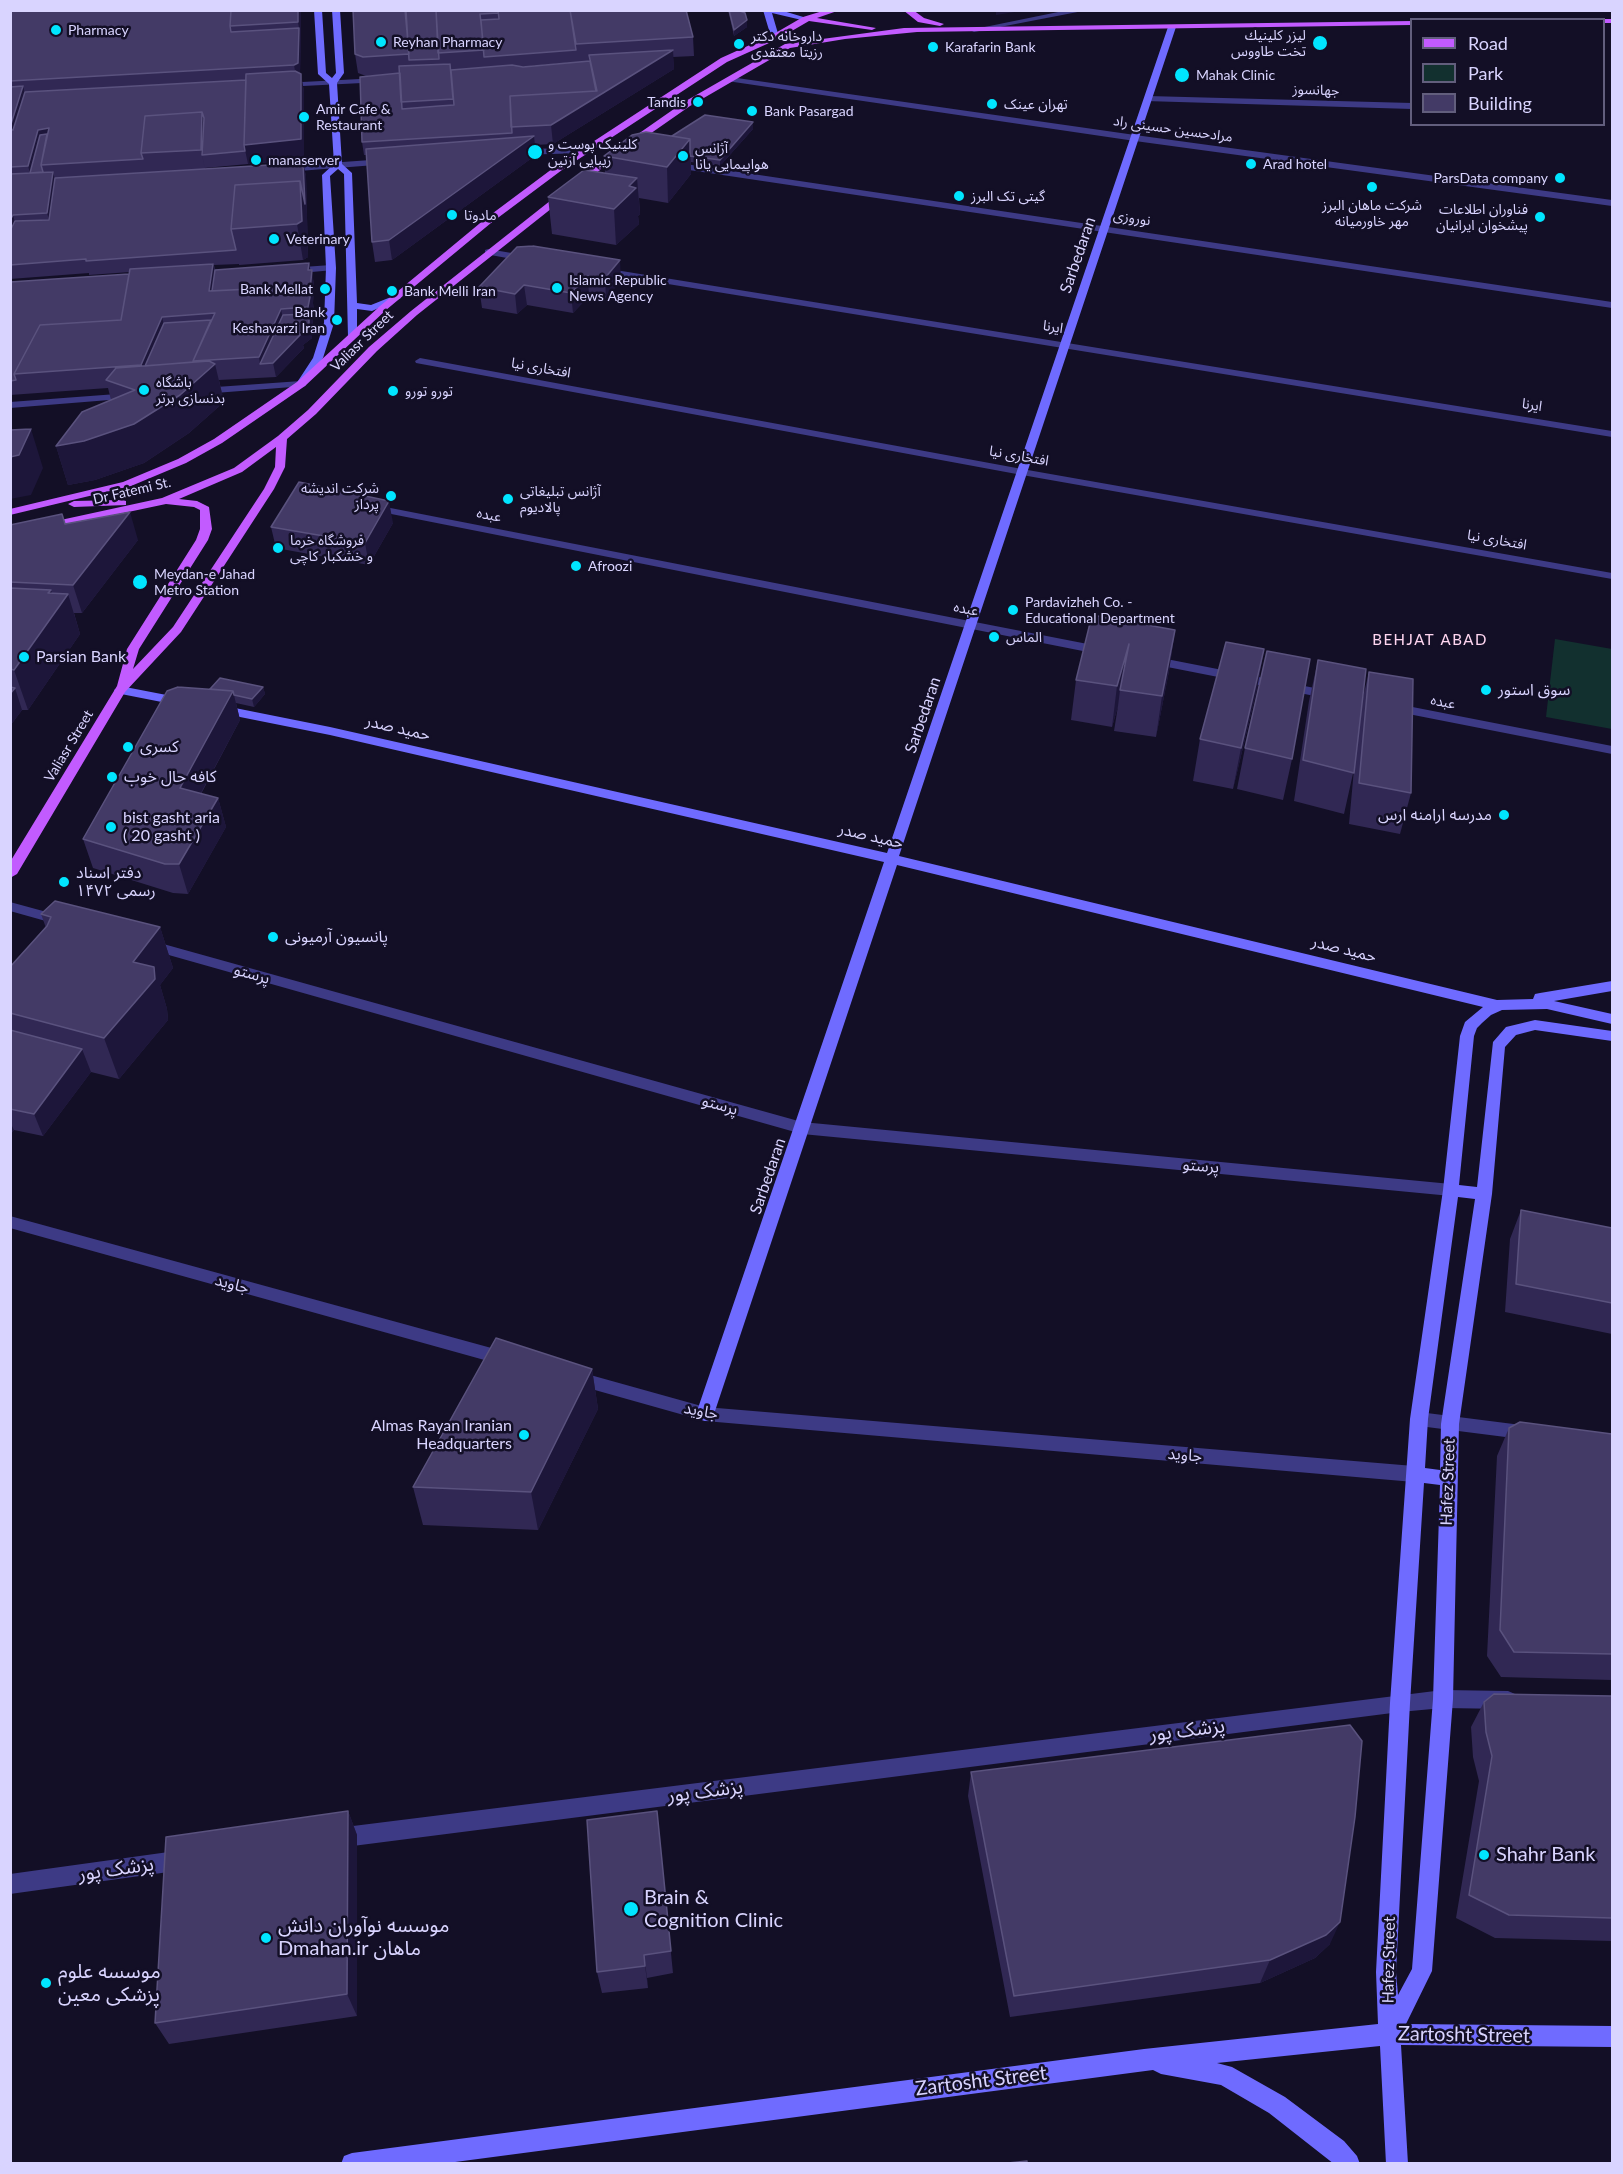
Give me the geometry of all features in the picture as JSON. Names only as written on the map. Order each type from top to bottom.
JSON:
[{"type":"main road","points":[[318,10],[322,74],[333,83]]},
{"type":"main road","points":[[336,10],[340,73],[333,83],[338,165],[348,173],[351,335],[357,343],[373,349]]},
{"type":"main road","points":[[775,37],[767,10],[806,19],[914,31],[1410,24]]},
{"type":"main road","points":[[819,13],[836,10]]},
{"type":"main road","points":[[908,10],[921,20],[974,30]]},
{"type":"main road","points":[[819,13],[828,22]]},
{"type":"main road","name":"Valiasr Street","points":[[44,505],[111,489],[160,471],[218,441],[301,384],[351,335],[488,221],[585,150],[724,60],[775,37],[819,13]]},
{"type":"main road","name":"Sarbedaran","points":[[705,1414],[1172,27]]},
{"type":"main road","name":"Valiasr Street","points":[[10,873],[120,690],[177,629],[263,498],[279,467],[282,438],[312,412],[373,349],[488,252],[611,157],[687,104],[784,49],[800,43],[914,31]]},
{"type":"main road","points":[[301,384],[318,358],[326,332],[331,268],[326,174],[338,165]]},
{"type":"main road","points":[[352,305],[372,308],[396,298]]},
{"type":"main road","name":"Dr Fatemi St.","points":[[10,534],[163,501],[238,470],[282,438]]},
{"type":"main road","points":[[10,512],[44,505],[163,501],[188,502],[205,509],[206,529],[202,540],[133,649],[120,690]]},
{"type":"main road","name":"حمید صدر","points":[[120,690],[330,731],[892,859],[1497,1005],[1547,1004],[1612,1019]]},
{"type":"main road","points":[[1497,1005],[1612,986]]},
{"type":"main road","name":"Hafez Street","points":[[1397,2163],[1386,1972],[1414,1474],[1419,1419],[1451,1190],[1467,1036],[1470,1026],[1477,1018],[1497,1005]]},
{"type":"main road","name":"Hafez Street","points":[[1389,2034],[1422,1971],[1443,1699],[1450,1424],[1484,1194],[1498,1046],[1512,1032],[1535,1025],[1612,1036]]},
{"type":"main road","points":[[1451,1190],[1484,1194]]},
{"type":"main road","points":[[1414,1474],[1448,1479]]},
{"type":"main road","name":"Zartosht Street","points":[[352,2163],[1144,2060],[1389,2034],[1612,2037]]},
{"type":"main road","points":[[1144,2060],[1224,2075],[1277,2104],[1336,2149],[1349,2163]]},
{"type":"street","points":[[974,30],[1084,10]]},
{"type":"street","points":[[273,86],[392,79]]},
{"type":"street","name":"مرادحسین حسینی راد","points":[[730,79],[1135,138],[1612,202]]},
{"type":"street","name":"جهانسوز","points":[[1148,99],[1410,106]]},
{"type":"street","points":[[505,153],[547,149],[585,150]]},
{"type":"street","points":[[611,157],[623,158]]},
{"type":"street","points":[[279,169],[397,161]]},
{"type":"street","name":"نوروزی","points":[[658,164],[1105,228],[1612,305]]},
{"type":"street","points":[[488,252],[535,260]]},
{"type":"street","points":[[284,271],[331,268]]},
{"type":"street","name":"ايرنا","points":[[594,269],[1612,434]]},
{"type":"street","name":"افتخاری نیا","points":[[420,361],[1022,472],[1612,576]]},
{"type":"street","points":[[195,392],[301,384]]},
{"type":"street","points":[[10,405],[138,396]]},
{"type":"street","name":"عبده","points":[[360,505],[1111,652]]},
{"type":"street","points":[[1134,657],[1344,698]]},
{"type":"street","name":"عبده","points":[[1379,704],[1612,750]]},
{"type":"street","points":[[10,906],[79,925]]},
{"type":"street","name":"پرستو","points":[[137,941],[802,1128],[1451,1190]]},
{"type":"street","name":"جاوید","points":[[10,1222],[523,1364]]},
{"type":"street","name":"جاوید","points":[[557,1373],[705,1414],[1414,1474]]},
{"type":"street","points":[[1419,1419],[1543,1434]]},
{"type":"street","points":[[1443,1699],[1522,1700]]},
{"type":"street","name":"پزشک پور","points":[[315,1842],[1443,1699]]},
{"type":"street","name":"پزشک پور","points":[[10,1884],[202,1858]]},
{"type":"green space","points":[[1555,639],[1612,649],[1612,729],[1546,717]]},
{"type":"building","points":[[231,10],[298,10],[298,22],[230,26]]},
{"type":"building","points":[[231,10],[231,32],[299,28],[298,63],[10,81],[10,11]]},
{"type":"building","points":[[353,10],[405,10],[409,54],[363,57],[355,54]]},
{"type":"building","points":[[406,10],[436,10],[439,59],[409,60]]},
{"type":"building","points":[[436,10],[498,10],[498,13],[480,14],[484,50],[438,53]]},
{"type":"building","points":[[498,10],[570,10],[576,50],[484,57],[481,20],[499,19]]},
{"type":"building","points":[[570,10],[686,10],[693,37],[576,44]]},
{"type":"building","points":[[729,10],[745,13],[747,20],[734,30]]},
{"type":"building","points":[[673,50],[551,125],[511,127],[510,96],[597,91],[589,55]]},
{"type":"building","points":[[590,61],[596,91],[510,96],[512,133],[362,142],[360,77],[400,73],[402,109],[454,105],[451,70]]},
{"type":"building","points":[[450,64],[453,99],[401,102],[399,66]]},
{"type":"building","points":[[295,71],[301,74],[301,139],[244,145],[246,74]]},
{"type":"building","points":[[246,80],[245,151],[202,155],[204,118],[202,112],[145,116],[141,153],[143,159],[41,165],[49,128],[38,130],[28,166],[10,167],[10,130],[13,130],[25,92]]},
{"type":"building","points":[[23,86],[11,124],[10,124],[10,87]]},
{"type":"building","points":[[202,112],[201,150],[141,153],[145,116]]},
{"type":"building","points":[[705,115],[753,122],[720,160],[690,156],[690,139],[672,136]]},
{"type":"building","points":[[646,132],[690,139],[667,167],[604,156],[632,135]]},
{"type":"building","points":[[47,134],[41,165],[43,172],[30,173],[40,135]]},
{"type":"building","points":[[534,136],[389,240],[372,242],[366,149]]},
{"type":"building","points":[[303,163],[305,204],[300,181],[235,185],[231,229],[236,250],[10,265],[10,231],[15,221],[49,220],[55,178]]},
{"type":"building","points":[[584,170],[637,178],[629,186],[636,188],[614,209],[548,197]]},
{"type":"building","points":[[53,172],[47,213],[13,215],[10,220],[10,174]]},
{"type":"building","points":[[300,181],[302,221],[297,224],[231,229],[235,185]]},
{"type":"building","points":[[533,246],[620,260],[605,278],[588,276],[571,293],[524,285],[515,294],[479,287],[517,247]]},
{"type":"building","points":[[309,263],[308,270],[312,270],[310,290],[309,286],[212,291],[215,270]]},
{"type":"building","points":[[213,264],[209,291],[309,286],[311,292],[308,307],[281,309],[259,357],[193,361],[215,313],[162,317],[141,365],[14,374],[40,325],[121,320],[130,269]]},
{"type":"building","points":[[129,274],[121,320],[40,325],[14,374],[16,380],[10,381],[10,282]]},
{"type":"building","points":[[309,314],[309,325],[298,333],[301,334],[273,363],[260,364],[283,315]]},
{"type":"building","points":[[211,320],[193,362],[145,366],[164,323]]},
{"type":"building","points":[[209,361],[215,364],[180,395],[134,424],[84,441],[56,446],[82,412],[135,390],[106,380],[116,368]]},
{"type":"building","points":[[31,429],[19,455],[10,457],[10,430]]},
{"type":"building","points":[[299,482],[389,501],[365,543],[271,527]]},
{"type":"building","points":[[130,512],[73,585],[10,582],[10,525],[62,514],[65,524]]},
{"type":"building","points":[[10,588],[51,590],[48,593],[68,594],[14,670],[10,669]]},
{"type":"building","points":[[1092,615],[1175,630],[1162,696],[1120,690],[1129,644],[1117,686],[1076,680]]},
{"type":"building","points":[[1226,642],[1264,649],[1241,748],[1200,739]]},
{"type":"building","points":[[1267,651],[1310,659],[1292,759],[1245,748]]},
{"type":"building","points":[[1318,660],[1366,669],[1354,773],[1303,760]]},
{"type":"building","points":[[1369,672],[1413,679],[1411,793],[1359,783]]},
{"type":"building","points":[[220,678],[263,687],[252,699],[234,695],[233,691],[210,689]]},
{"type":"building","points":[[178,687],[233,691],[180,788],[218,798],[179,864],[165,864],[83,839],[167,691]]},
{"type":"building","points":[[55,901],[160,927],[133,962],[154,967],[155,979],[104,1038],[10,1013],[10,967],[47,926],[51,917],[41,914]]},
{"type":"building","points":[[10,1030],[82,1049],[34,1114],[10,1109]]},
{"type":"building","points":[[1521,1210],[1612,1228],[1612,1303],[1516,1284]]},
{"type":"building","points":[[496,1338],[592,1369],[531,1492],[413,1487]]},
{"type":"building","points":[[1520,1422],[1612,1434],[1612,1654],[1514,1652],[1500,1630],[1509,1428]]},
{"type":"building","points":[[1494,1694],[1612,1696],[1612,1918],[1509,1915],[1469,1895],[1492,1756],[1486,1732],[1484,1702]]},
{"type":"building","points":[[1350,1725],[1362,1741],[1355,1817],[1340,1922],[1326,1935],[1270,1960],[1014,1996],[971,1772]]},
{"type":"building","name":"موسسه نوآوران دانش Dmahan.ir ماهان","points":[[348,1811],[347,1994],[155,2023],[166,1837]]},
{"type":"building","name":"Brain & Cognition Clinic","points":[[657,1811],[671,1951],[644,1955],[645,1966],[597,1972],[587,1820]]},
{"type":"place","name":"Pharmacy","points":[[56,30]]},
{"type":"place","name":"Reyhan Pharmacy","points":[[381,42]]},
{"type":"place","name":"ليزر كلينيك تخت طاووس","points":[[1320,43]]},
{"type":"place","name":"داروخانه دکتر رزیتا معتقدی","points":[[739,44]]},
{"type":"place","name":"Karafarin Bank","points":[[933,47]]},
{"type":"place","name":"Mahak Clinic","points":[[1182,75]]},
{"type":"place","name":"Tandis","points":[[698,102]]},
{"type":"place","name":"تهران عینک","points":[[992,104]]},
{"type":"place","name":"Bank Pasargad","points":[[752,111]]},
{"type":"place","name":"Amir Cafe & Restaurant","points":[[304,117]]},
{"type":"place","name":"کلینیک پوست و زیبایی آرتین","points":[[535,152]]},
{"type":"place","name":"آژانس هواپیمایی یانا","points":[[683,156]]},
{"type":"place","name":"manaserver","points":[[256,160]]},
{"type":"place","name":"Arad hotel","points":[[1251,164]]},
{"type":"place","name":"ParsData company","points":[[1560,178]]},
{"type":"place","name":"شرکت ماهان البرز مهر خاورمیانه","points":[[1372,187]]},
{"type":"place","name":"گیتی تک البرز","points":[[959,196]]},
{"type":"place","name":"مادوتا","points":[[452,215]]},
{"type":"place","name":"فناوران اطلاعات پیشخوان ایرانیان","points":[[1540,217]]},
{"type":"place","name":"Veterinary","points":[[274,239]]},
{"type":"place","name":"Islamic Republic News Agency","points":[[557,288]]},
{"type":"place","name":"Bank Mellat","points":[[325,289]]},
{"type":"place","name":"Bank Melli Iran","points":[[392,291]]},
{"type":"place","name":"Bank Keshavarzi Iran","points":[[337,320]]},
{"type":"place","name":"باشگاه بدنسازی برتر","points":[[144,390]]},
{"type":"place","name":"تورو تورو","points":[[393,391]]},
{"type":"place","name":"شرکت اندیشه پرداز","points":[[391,496]]},
{"type":"place","name":"آژانس تبلیغاتی پالادیوم","points":[[508,499]]},
{"type":"place","name":"فروشگاه خرما و خشکبار کاچی","points":[[278,548]]},
{"type":"place","name":"Afroozi","points":[[576,566]]},
{"type":"place","name":"Meydan-e Jahad Metro Station","points":[[140,582]]},
{"type":"place","name":"Pardavizheh Co. - Educational Department","points":[[1013,610]]},
{"type":"place","name":"الماس","points":[[994,637]]},
{"type":"place","name":"Parsian Bank","points":[[24,657]]},
{"type":"place","name":"سوق استور","points":[[1486,690]]},
{"type":"place","name":"كسرى","points":[[128,747]]},
{"type":"place","name":"کافه حال خوب","points":[[112,777]]},
{"type":"place","name":"مدرسه ارامنه ارس","points":[[1504,815]]},
{"type":"place","name":"bist gasht aria ( 20 gasht )","points":[[111,827]]},
{"type":"place","name":"دفتر اسناد رسمی ۱۴۷۲","points":[[64,882]]},
{"type":"place","name":"پانسیون آرمیونی","points":[[273,937]]},
{"type":"place","name":"Almas Rayan Iranian Headquarters","points":[[524,1435]]},
{"type":"place","name":"Shahr Bank","points":[[1484,1855]]},
{"type":"place","name":"Brain & Cognition Clinic","points":[[631,1909]]},
{"type":"place","name":"موسسه نوآوران دانش Dmahan.ir ماهان","points":[[266,1938]]},
{"type":"place","name":"موسسه علوم پزشکی معین","points":[[46,1983]]},
{"type":"district","name":"BEHJAT ABAD","points":[[1430,640]]}]
